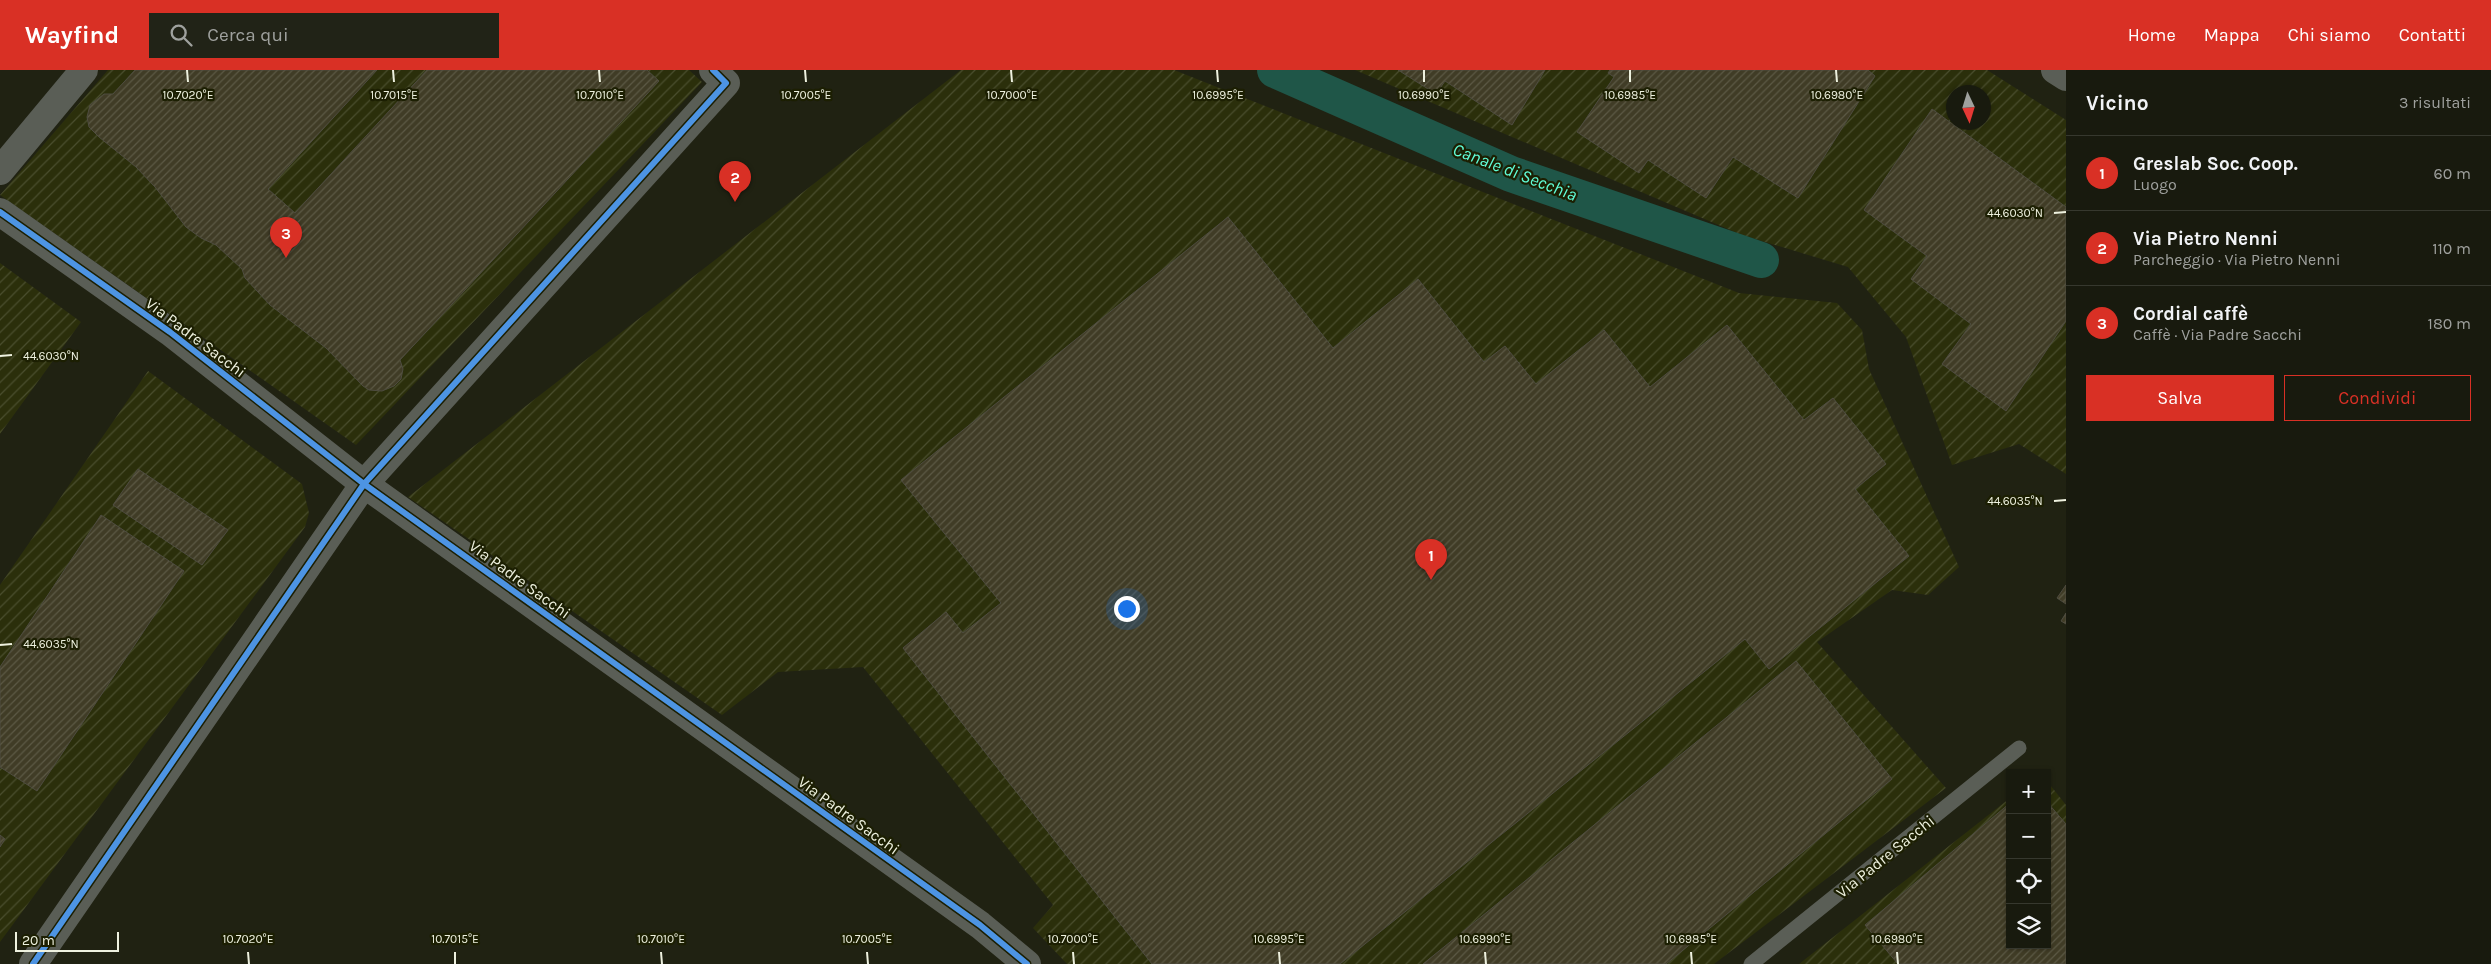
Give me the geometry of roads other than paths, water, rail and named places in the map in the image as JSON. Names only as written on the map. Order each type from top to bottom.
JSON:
[{"type":"street","points":[[0,171],[84,70]]},
{"type":"street","points":[[34,964],[364,484],[726,83],[713,70]]},
{"type":"street","points":[[2055,70],[2066,77]]},
{"type":"street","name":"Via Padre Sacchi","points":[[0,212],[170,332],[364,484],[980,925],[1027,964]]},
{"type":"lane","name":"Via Padre Sacchi","points":[[1751,964],[2019,748]]},
{"type":"waterway","name":"Canale di Secchia","points":[[1275,70],[1511,174],[1761,260]]},
{"type":"place","name":"Via Pietro Nenni","points":[[735,202]]},
{"type":"place","name":"Cordial caffè","points":[[286,258]]},
{"type":"place","name":"Greslab Soc. Coop.","points":[[1431,580]]}]
